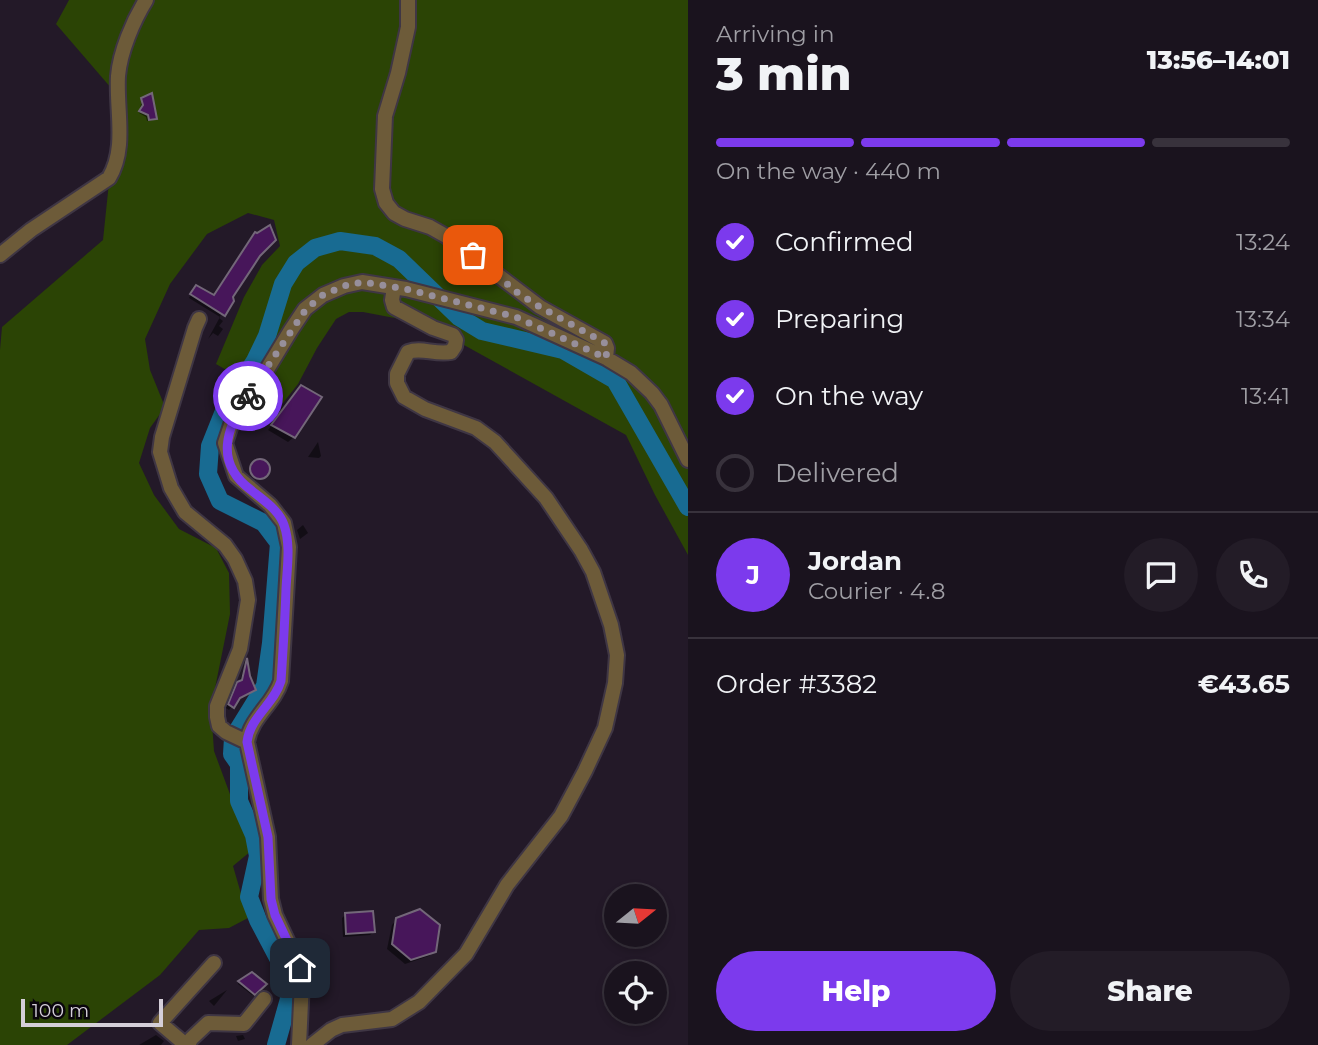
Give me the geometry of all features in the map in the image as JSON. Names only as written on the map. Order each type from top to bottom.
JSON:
[{"type":"street","points":[[0,255],[109,178],[114,170],[119,147],[118,74],[133,21],[146,0]]},
{"type":"street","points":[[408,0],[408,27],[385,116],[382,178],[386,203],[394,213],[430,227],[455,242],[540,307],[605,343],[606,358]]},
{"type":"street","points":[[299,1045],[302,981],[300,968],[275,915],[271,899],[268,837],[244,741],[249,729],[278,692],[281,681],[289,547],[284,523],[270,505],[236,476],[230,463],[225,443],[234,416],[306,309],[323,295],[362,282],[400,288],[516,317],[606,358],[631,373],[652,393],[666,414],[688,460]]},
{"type":"street","points":[[312,1045],[342,1025],[393,1019],[419,1002],[467,954],[507,885],[561,816],[586,771],[605,728],[615,683],[615,642],[603,597],[581,550],[546,498],[486,434],[411,402],[400,391],[397,374],[408,352],[451,352],[456,346],[456,340],[453,335],[433,328],[394,307],[392,300],[400,288]]},
{"type":"street","points":[[200,319],[162,437],[160,452],[171,488],[185,512],[225,545],[235,559],[244,581],[248,600],[240,649],[217,706],[217,717],[219,726],[244,741]]},
{"type":"street","points":[[214,963],[160,1023],[187,1045],[208,1023],[244,1024],[264,999]]},
{"type":"green space","points":[[69,0],[688,0],[688,555],[626,435],[426,324],[363,312],[349,312],[336,319],[298,384],[283,403],[216,364],[244,297],[262,265],[280,246],[274,220],[248,213],[207,234],[170,284],[145,339],[150,370],[165,407],[150,428],[139,463],[154,495],[179,529],[216,548],[229,573],[230,614],[211,708],[214,751],[251,851],[233,866],[248,918],[229,928],[199,930],[160,975],[67,1045],[0,1045],[2,327],[103,240],[118,96],[56,24]]},
{"type":"building","points":[[152,93],[157,119],[149,120],[148,115],[139,111],[143,105],[141,98]]},
{"type":"building","points":[[270,225],[276,240],[260,256],[233,297],[234,301],[225,316],[190,294],[196,285],[214,295],[255,232]]},
{"type":"building","points":[[301,385],[322,397],[295,438],[271,425]]},
{"type":"building","points":[[260,459],[267,462],[270,469],[267,476],[260,479],[253,476],[250,469],[253,462]]},
{"type":"building","points":[[247,658],[256,690],[240,698],[234,708],[228,704],[237,682],[242,680]]},
{"type":"building","points":[[420,909],[440,925],[436,952],[411,960],[392,944],[396,918]]},
{"type":"building","points":[[373,911],[375,932],[346,934],[345,913]]},
{"type":"building","points":[[252,972],[267,984],[255,995],[238,981]]},
{"type":"waterway","points":[[276,1045],[289,999],[287,975],[249,897],[258,856],[254,835],[239,801],[239,764],[232,754],[233,738],[265,686],[279,543],[264,523],[220,501],[208,474],[210,446],[226,406],[255,361],[267,336],[283,284],[296,263],[315,248],[340,241],[375,246],[399,259],[459,317],[482,331],[563,350],[615,380],[688,507]]},
{"type":"way so far","points":[[248,396],[306,309],[323,295],[362,282],[406,289],[516,317],[606,358],[605,343],[518,293],[473,255]]},
{"type":"route","points":[[248,396],[234,416],[225,443],[230,463],[236,476],[270,505],[284,523],[289,547],[281,681],[278,692],[249,729],[247,742],[268,837],[271,899],[275,915],[300,968]]}]
